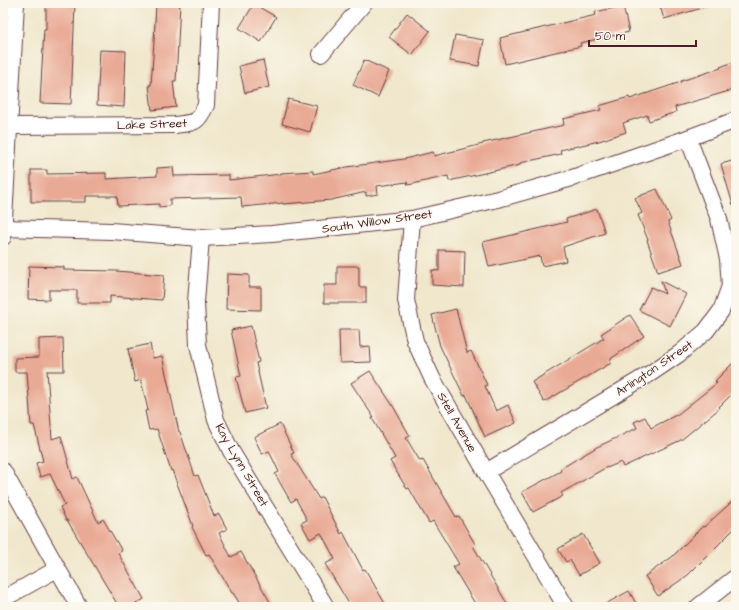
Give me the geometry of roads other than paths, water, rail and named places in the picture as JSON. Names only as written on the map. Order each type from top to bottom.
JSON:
[{"type":"street","points":[[3,237],[6,142],[10,126],[16,3]]},
{"type":"street","name":"Lake Street","points":[[10,126],[176,125],[194,122],[200,118],[206,105],[211,3]]},
{"type":"street","points":[[320,54],[364,3]]},
{"type":"street","name":"South Willow Street","points":[[3,228],[111,232],[201,238],[272,234],[412,219],[498,199],[572,178],[736,120]]},
{"type":"street","name":"Arlington Street","points":[[486,472],[651,373],[679,354],[706,331],[721,311],[730,286],[728,259],[719,219],[688,138]]},
{"type":"street","name":"Stell Avenue","points":[[412,219],[406,300],[415,341],[432,378],[566,607]]},
{"type":"street","name":"Kay Lynn Street","points":[[201,238],[196,302],[198,345],[216,420],[231,451],[326,607]]},
{"type":"street","points":[[3,471],[8,491],[79,607]]},
{"type":"street","points":[[3,600],[56,568]]},
{"type":"street","points":[[698,607],[736,577]]}]
